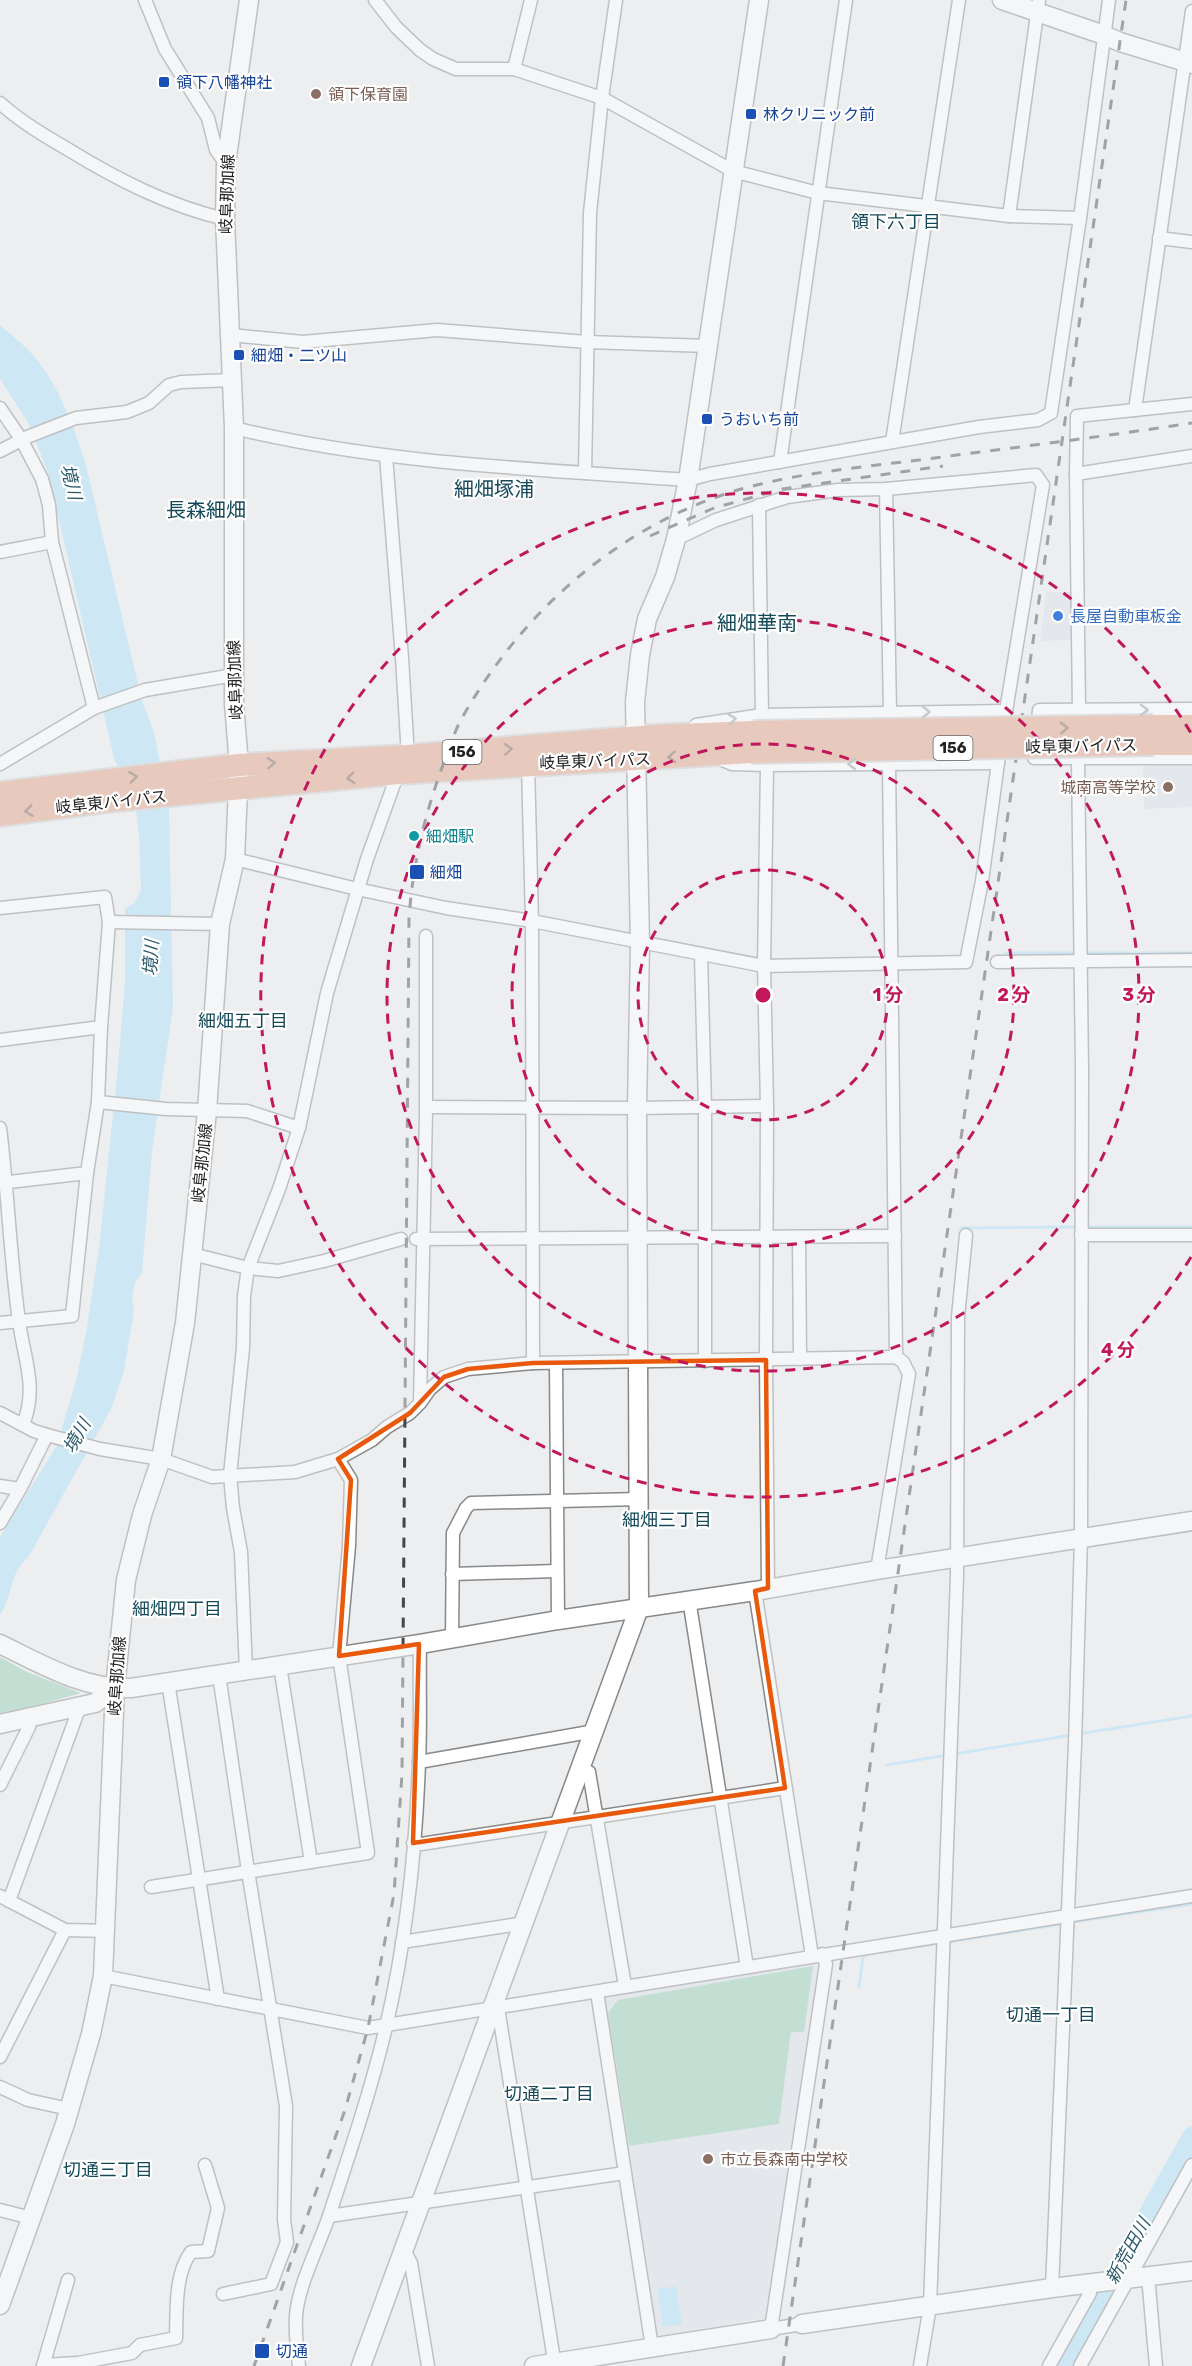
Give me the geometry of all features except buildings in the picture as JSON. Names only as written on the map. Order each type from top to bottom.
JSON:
[{"type":"highway","name":"岐阜東バイパス","points":[[174,784],[238,789],[403,764],[642,745],[1154,735],[1192,726]]},
{"type":"highway","name":"岐阜東バイパス","points":[[1154,735],[1192,744]]},
{"type":"highway","name":"岐阜東バイパス","points":[[0,793],[98,792],[174,784],[239,765],[528,764],[642,745],[712,754],[758,741]]},
{"type":"highway","name":"岐阜東バイパス","points":[[0,815],[98,792]]},
{"type":"street","points":[[145,0],[165,49],[208,118],[216,150],[226,164]]},
{"type":"street","name":"岐阜那加線","points":[[0,2305],[69,2109],[91,2034],[103,1976],[107,1931],[115,1688],[126,1580],[142,1515],[161,1460],[185,1323],[207,1111],[220,924],[235,859],[239,765],[234,675],[234,429],[225,219],[226,164],[249,0]]},
{"type":"street","points":[[375,0],[396,27],[433,59],[456,69],[514,69],[602,98],[733,171],[818,193],[1009,216],[1080,218]]},
{"type":"street","points":[[514,69],[531,0]]},
{"type":"street","points":[[585,473],[590,213],[602,98],[616,0]]},
{"type":"street","points":[[361,2366],[639,1608],[637,1108],[642,745],[635,702],[640,655],[647,620],[665,578],[688,480],[759,0]]},
{"type":"street","points":[[780,462],[846,0]]},
{"type":"street","points":[[892,442],[959,0]]},
{"type":"street","points":[[1002,0],[1038,6],[1120,42],[1188,63]]},
{"type":"street","points":[[234,429],[267,437],[386,456],[688,480],[710,474],[892,442],[1038,420],[1051,413],[1109,0]]},
{"type":"street","points":[[1009,216],[1038,6]]},
{"type":"street","points":[[1135,410],[1159,238],[1188,63],[1192,11]]},
{"type":"street","points":[[0,103],[17,118],[46,136],[139,188],[192,211],[225,219]]},
{"type":"street","points":[[1159,238],[1192,242]]},
{"type":"street","points":[[230,335],[303,342],[437,330],[587,342],[708,346]]},
{"type":"street","points":[[0,451],[24,438],[76,418],[127,412],[149,403],[169,385],[181,382],[232,380]]},
{"type":"street","points":[[1078,710],[1077,416],[1192,404]]},
{"type":"street","points":[[0,408],[24,438],[42,479],[49,505],[52,542],[95,708]]},
{"type":"street","points":[[246,1671],[242,1552],[233,1508],[230,1475],[243,1348],[244,1296],[248,1268],[279,1189],[299,1128],[320,1022],[357,890],[403,764],[386,456]]},
{"type":"street","points":[[1076,474],[1192,456]]},
{"type":"street","points":[[235,859],[357,890],[764,966],[966,962],[982,881],[998,763],[1042,485],[1036,475],[886,489],[828,491],[787,497],[716,520],[676,539]]},
{"type":"street","points":[[886,489],[890,713]]},
{"type":"street","points":[[759,505],[758,741],[767,1106],[766,1360],[761,1590],[785,1788],[817,1955],[826,1964],[771,2328]]},
{"type":"street","points":[[0,552],[52,542]]},
{"type":"street","points":[[0,764],[95,708],[145,690],[234,675]]},
{"type":"street","points":[[1192,709],[1039,710],[1034,758],[1192,758]]},
{"type":"street","points":[[758,741],[890,713],[1006,711]]},
{"type":"street","points":[[758,741],[888,763],[998,763]]},
{"type":"street","points":[[1052,2288],[1066,1917],[1076,1733],[1081,1539],[1078,759]]},
{"type":"street","points":[[888,763],[896,1357]]},
{"type":"street","points":[[528,764],[532,921],[533,1363]]},
{"type":"street","points":[[0,908],[105,897],[109,922],[98,1102],[87,1173],[72,1316],[0,1323]]},
{"type":"street","points":[[109,922],[220,924]]},
{"type":"street","points":[[420,1403],[421,1239],[426,1107],[426,936]]},
{"type":"street","points":[[701,955],[705,1107],[703,1238],[705,1361]]},
{"type":"street","points":[[997,962],[1192,960]]},
{"type":"street","points":[[0,1040],[101,1027]]},
{"type":"street","points":[[98,1102],[166,1109],[247,1111],[299,1128]]},
{"type":"street","points":[[426,1107],[767,1106]]},
{"type":"street","points":[[0,1128],[3,1183],[19,1321],[31,1390],[24,1425]]},
{"type":"street","points":[[3,1183],[87,1173]]},
{"type":"street","points":[[920,2366],[930,2306],[957,1559],[958,1317],[966,1235]]},
{"type":"street","points":[[1081,1235],[1192,1235]]},
{"type":"street","points":[[421,1239],[895,1236]]},
{"type":"street","points":[[799,1237],[800,1359]]},
{"type":"street","points":[[192,1254],[248,1268],[278,1270],[324,1261],[401,1239]]},
{"type":"street","points":[[0,1413],[50,1436],[100,1449],[161,1460],[212,1477],[295,1472],[338,1459],[372,1440],[420,1403],[430,1389],[444,1377],[468,1369],[533,1363],[896,1357],[903,1362],[909,1374],[877,1570]]},
{"type":"street","points":[[556,1363],[558,1620]]},
{"type":"street","points":[[0,1523],[50,1436]]},
{"type":"street","points":[[151,1887],[368,1853],[339,1656],[349,1546],[351,1480],[338,1459]]},
{"type":"street","points":[[0,1486],[20,1489]]},
{"type":"street","points":[[452,1638],[453,1533],[471,1503],[640,1498]]},
{"type":"street","points":[[0,1644],[55,1671],[115,1688],[280,1666],[689,1599],[761,1590],[1192,1521]]},
{"type":"street","points":[[452,1574],[557,1571]]},
{"type":"street","points":[[689,1599],[747,1967]]},
{"type":"street","points":[[299,2366],[296,2315],[299,2299],[329,2216],[374,2074],[402,1942],[419,1762],[420,1644]]},
{"type":"street","points":[[280,1666],[311,1862]]},
{"type":"street","points":[[219,1675],[269,2009],[286,2106],[284,2220],[287,2242],[271,2284],[223,2294]]},
{"type":"street","points":[[168,1682],[218,1993],[217,1999]]},
{"type":"street","points":[[0,1724],[94,1703],[115,1688]]},
{"type":"street","points":[[80,1706],[4,1899],[65,1930],[107,1931]]},
{"type":"street","points":[[0,1785],[29,1727],[31,1717]]},
{"type":"street","points":[[419,1762],[595,1731]]},
{"type":"street","points":[[581,1769],[589,1772],[625,1986]]},
{"type":"street","points":[[413,1843],[421,1844],[561,1823],[596,1815],[785,1788]]},
{"type":"street","points":[[103,1976],[131,1979],[217,1999],[368,2028],[1192,1897],[1192,1888]]},
{"type":"street","points":[[402,1942],[525,1923]]},
{"type":"street","points":[[0,2057],[65,1930]]},
{"type":"street","points":[[597,1992],[652,2347]]},
{"type":"street","points":[[493,2008],[499,2014],[555,2364]]},
{"type":"street","points":[[0,2087],[28,2100],[69,2109]]},
{"type":"street","points":[[68,2280],[43,2366],[78,2363],[132,2353],[140,2345],[176,2338],[179,2284],[184,2262],[191,2252],[208,2251],[218,2208],[205,2165]]},
{"type":"street","points":[[1080,2366],[1134,2277],[1192,2166]]},
{"type":"street","points":[[329,2216],[626,2174]]},
{"type":"street","points":[[0,2210],[31,2218]]},
{"type":"street","points":[[404,2250],[411,2263],[428,2366]]},
{"type":"street","points":[[534,2366],[771,2328],[1094,2282],[1192,2271]]},
{"type":"street","points":[[1134,2277],[1156,2366]]},
{"type":"street","points":[[1049,2366],[1094,2282]]},
{"type":"highlighted area","points":[[766,1360],[768,1588],[755,1591],[785,1788],[413,1843],[419,1644],[339,1656],[351,1480],[338,1459],[410,1413],[444,1377],[468,1369],[533,1363]]},
{"type":"shaded area","name":"長屋自動車板金","points":[[1046,592],[1073,592],[1074,640],[1040,641]]},
{"type":"shaded area","name":"城南高等学校","points":[[1192,765],[1192,807],[1144,809],[1143,766]]},
{"type":"shaded area","name":"市立長森南中学校","points":[[814,1964],[818,1967],[765,2318],[660,2336],[655,2334],[603,1999],[607,1996]]},
{"type":"green space","points":[[0,1657],[27,1672],[81,1693],[0,1716]]},
{"type":"green space","points":[[813,1966],[804,2032],[791,2032],[779,2124],[629,2146],[608,2013],[618,2000]]},
{"type":"water","name":"境川","points":[[0,325],[41,364],[64,404],[75,433],[85,461],[142,701],[154,732],[169,809],[173,1007],[152,1151],[142,1273],[135,1282],[132,1298],[134,1311],[124,1371],[111,1409],[29,1556],[14,1577],[0,1615],[0,1537],[56,1447],[76,1381],[86,1333],[99,1248],[118,1066],[125,982],[125,909],[134,903],[141,890],[136,810],[114,758],[48,473],[29,424],[0,379]]},
{"type":"water","points":[[676,2286],[682,2324],[663,2327],[657,2289]]},
{"type":"waterway","points":[[1005,953],[1078,953]]},
{"type":"waterway","points":[[1085,953],[1192,953]]},
{"type":"waterway","points":[[961,1228],[1079,1227]]},
{"type":"waterway","points":[[1086,1227],[1192,1227]]},
{"type":"waterway","points":[[1078,1734],[1192,1716]]},
{"type":"waterway","points":[[954,1754],[1072,1735]]},
{"type":"waterway","points":[[887,1765],[947,1755]]},
{"type":"waterway","points":[[1072,1922],[1192,1904]]},
{"type":"waterway","points":[[948,1942],[1063,1924]]},
{"type":"waterway","points":[[859,1987],[863,1957],[869,1954],[941,1943]]},
{"type":"waterway","name":"新荒田川","points":[[1063,2366],[1192,2137]]},
{"type":"railway","points":[[783,2366],[1126,0]]},
{"type":"railway","points":[[254,2366],[345,2110],[368,2028],[394,1894],[402,1774],[409,918],[417,856],[427,816],[453,737],[485,680],[541,612],[607,554],[684,510],[725,494],[772,481],[845,469],[1192,423]]},
{"type":"railway","points":[[650,536],[714,508],[782,489],[943,466]]},
{"type":"place","name":"領下八幡神社","points":[[164,82]]},
{"type":"place","name":"領下保育園","points":[[316,94]]},
{"type":"place","name":"林クリニック前","points":[[751,114]]},
{"type":"place","name":"細畑・二ツ山","points":[[239,355]]},
{"type":"place","name":"うおいち前","points":[[707,419]]},
{"type":"place","name":"長屋自動車板金","points":[[1058,616]]},
{"type":"place","name":"城南高等学校","points":[[1168,787]]},
{"type":"place","name":"細畑駅","points":[[414,836]]},
{"type":"place","name":"細畑","points":[[417,872]]},
{"type":"place","name":"市立長森南中学校","points":[[708,2159]]},
{"type":"place","name":"切通","points":[[262,2351]]},
{"type":"district","name":"領下六丁目","points":[[896,222]]},
{"type":"district","name":"細畑塚浦","points":[[494,489]]},
{"type":"district","name":"長森細畑","points":[[206,510]]},
{"type":"district","name":"細畑華南","points":[[757,623]]},
{"type":"district","name":"細畑五丁目","points":[[243,1021]]},
{"type":"district","name":"細畑三丁目","points":[[667,1520]]},
{"type":"district","name":"細畑四丁目","points":[[177,1609]]},
{"type":"district","name":"切通一丁目","points":[[1051,2015]]},
{"type":"district","name":"切通二丁目","points":[[549,2094]]},
{"type":"district","name":"切通三丁目","points":[[108,2170]]}]
